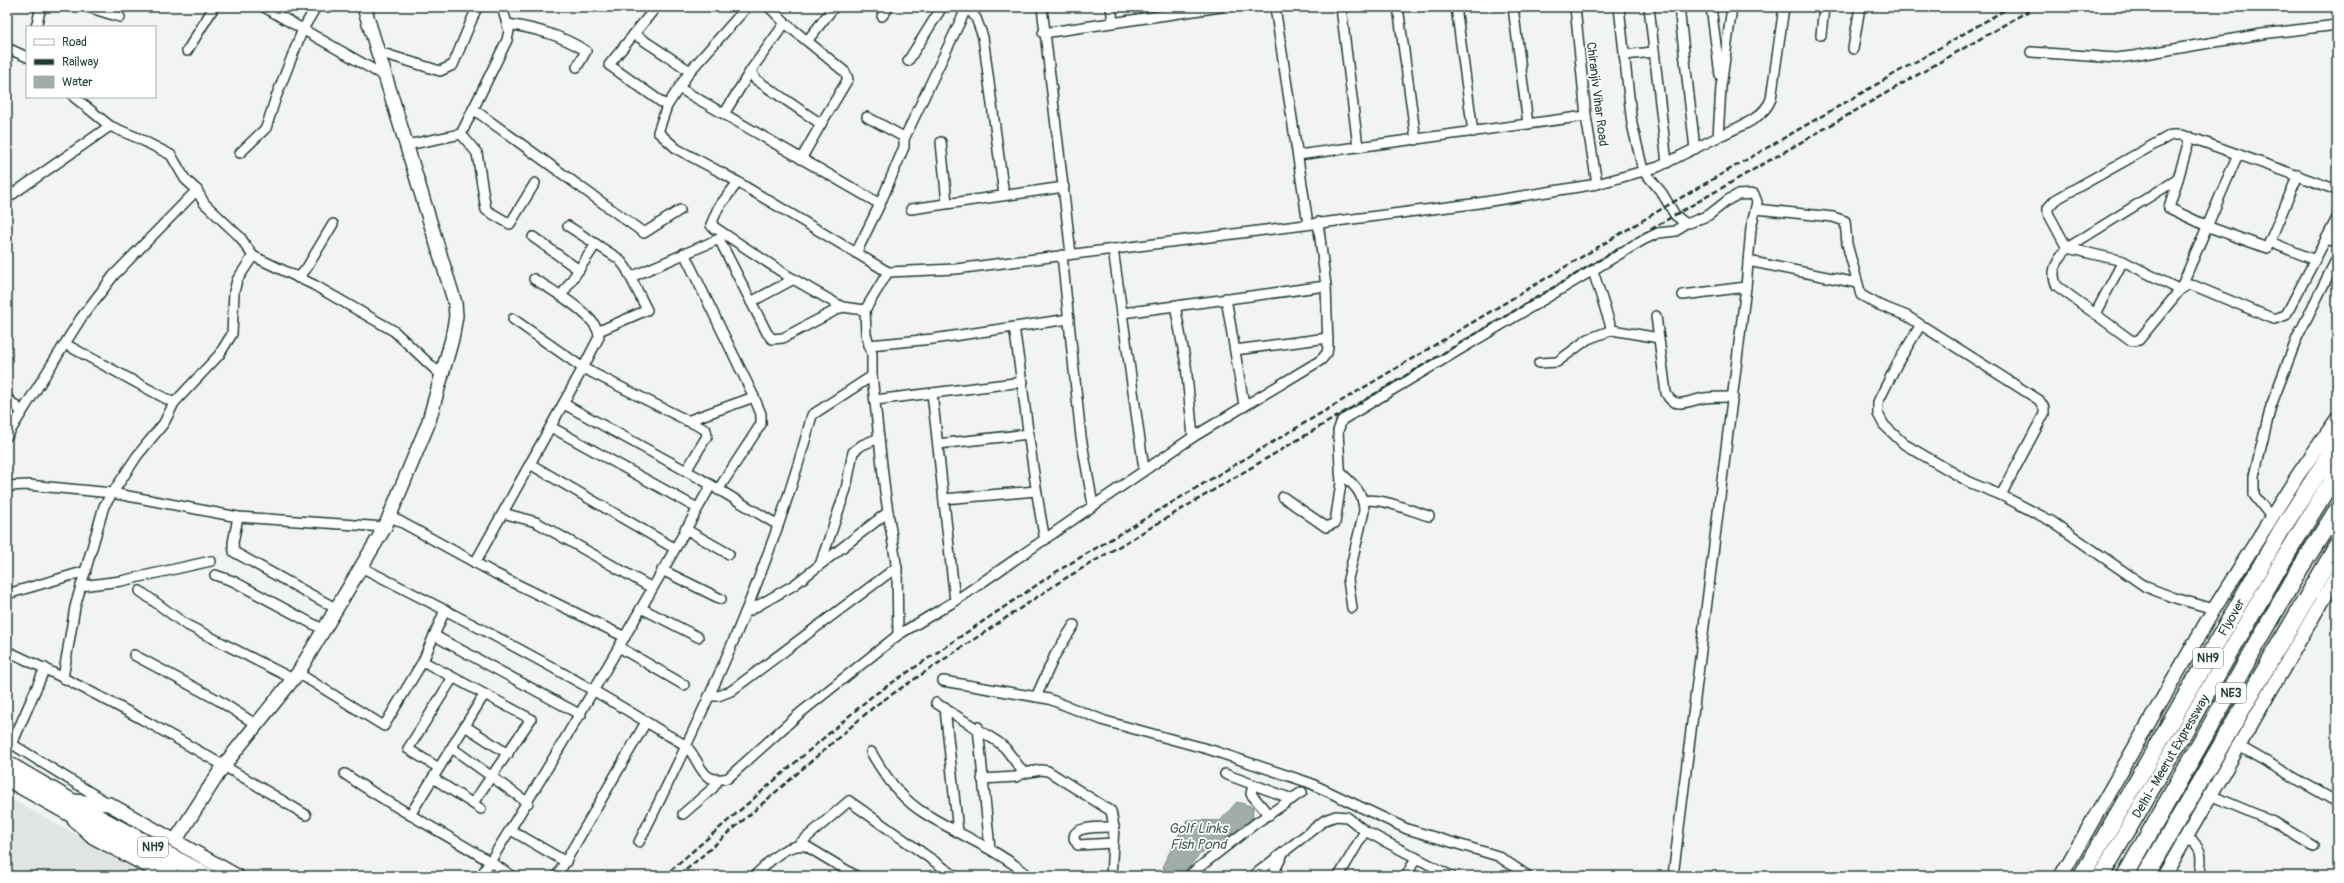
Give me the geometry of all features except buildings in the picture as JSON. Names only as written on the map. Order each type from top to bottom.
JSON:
[{"type":"highway","name":"Flyover","points":[[2082,876],[2282,529],[2337,443]]},
{"type":"highway","name":"Delhi - Meerut Expressway","points":[[2101,876],[2278,569],[2337,472]]},
{"type":"highway","name":"Delhi - Meerut Expressway","points":[[2125,876],[2299,570],[2337,510]]},
{"type":"highway","points":[[2145,876],[2337,546]]},
{"type":"highway","points":[[7,764],[66,805]]},
{"type":"highway","name":"NH9","points":[[7,778],[66,805],[183,876]]},
{"type":"highway","name":"NH9","points":[[97,823],[207,876]]},
{"type":"street","points":[[36,26],[41,7]]},
{"type":"street","points":[[87,7],[120,17]]},
{"type":"street","points":[[187,52],[214,7]]},
{"type":"street","points":[[264,7],[386,77]]},
{"type":"street","points":[[240,153],[266,128],[276,97],[303,29],[315,7]]},
{"type":"street","points":[[175,841],[224,765],[296,676],[337,609],[387,522],[428,424],[452,339],[456,316],[456,303],[364,7]]},
{"type":"street","points":[[379,52],[440,71],[447,70],[453,65],[477,7]]},
{"type":"street","points":[[461,134],[509,31],[502,7]]},
{"type":"street","points":[[656,7],[608,65],[666,106]]},
{"type":"street","points":[[747,7],[690,71],[666,106],[658,132],[677,149],[738,182],[888,272],[956,270],[1066,254],[1472,204],[1597,184],[1667,163],[1758,117],[1767,109],[1771,99],[1784,7]]},
{"type":"street","points":[[769,7],[779,10],[785,23],[845,72],[848,79],[802,159]]},
{"type":"street","points":[[807,41],[834,7]]},
{"type":"street","points":[[882,16],[889,7]]},
{"type":"street","points":[[908,61],[942,7]]},
{"type":"street","points":[[856,253],[880,204],[902,153],[904,139],[967,7],[976,18],[983,37],[1004,195]]},
{"type":"street","points":[[1042,7],[1043,32],[1064,187],[1069,319],[1081,437],[1093,505]]},
{"type":"street","points":[[1111,7],[1113,22]]},
{"type":"street","points":[[1043,32],[1113,22],[1163,11],[1217,7]]},
{"type":"street","points":[[1275,7],[1308,224]]},
{"type":"street","points":[[1341,7],[1358,147]]},
{"type":"street","points":[[1398,7],[1416,140]]},
{"type":"street","points":[[1456,7],[1473,132]]},
{"type":"street","points":[[1513,7],[1528,124]]},
{"type":"street","name":"Chiranjiv Vihar Road","points":[[1575,7],[1586,116],[1597,184]]},
{"type":"street","points":[[1619,7],[1632,124],[1643,170],[1662,193],[1675,215],[1685,223]]},
{"type":"street","points":[[1649,7],[1667,163]]},
{"type":"street","points":[[1679,7],[1695,149]]},
{"type":"street","points":[[1710,7],[1721,87]]},
{"type":"street","points":[[1718,137],[1721,87],[1732,7]]},
{"type":"street","points":[[1821,35],[1824,7]]},
{"type":"street","points":[[1853,49],[1860,7]]},
{"type":"street","points":[[724,114],[751,70],[785,23]]},
{"type":"street","points":[[508,24],[542,30],[570,41],[586,51],[577,67]]},
{"type":"street","points":[[2031,52],[2116,58],[2262,34],[2337,25]]},
{"type":"street","points":[[634,34],[690,71]]},
{"type":"street","points":[[7,48],[26,57]]},
{"type":"street","points":[[1624,55],[1654,52]]},
{"type":"street","points":[[751,70],[755,80],[821,124]]},
{"type":"street","points":[[679,88],[880,204]]},
{"type":"street","points":[[75,98],[110,126],[138,138],[171,156],[185,179],[197,190],[204,203],[240,237],[253,256],[298,278],[394,331],[441,375]]},
{"type":"street","points":[[473,110],[644,233],[680,210]]},
{"type":"street","points":[[1298,155],[1586,116]]},
{"type":"street","points":[[867,117],[904,139]]},
{"type":"street","points":[[7,198],[110,126]]},
{"type":"street","points":[[407,144],[461,134]]},
{"type":"street","points":[[461,134],[477,153],[486,210],[510,224],[534,184]]},
{"type":"street","points":[[2180,290],[2123,262],[2067,248],[2048,213],[2048,208],[2055,200],[2171,136],[2181,135],[2337,190]]},
{"type":"street","points":[[2190,137],[2169,208],[2209,227],[2267,248],[2298,175]]},
{"type":"street","points":[[941,142],[947,203]]},
{"type":"street","points":[[2178,179],[2067,248],[2052,272],[2057,286],[2132,341],[2139,340],[2180,290],[2209,227],[2238,154]]},
{"type":"street","points":[[711,224],[718,208],[738,182]]},
{"type":"street","points":[[911,210],[947,203],[1064,187]]},
{"type":"street","points":[[7,436],[81,318],[114,275],[197,190]]},
{"type":"street","points":[[1283,497],[1326,527],[1331,526],[1335,523],[1341,483],[1338,431],[1342,420],[1643,240],[1658,233],[1676,231],[1685,223],[1690,223],[1709,215],[1737,195],[1754,194],[1757,202],[1751,228],[1746,287],[1733,397],[1674,876]]},
{"type":"street","points":[[1756,209],[1834,217],[1844,221],[1847,244],[1855,268],[1857,283],[1861,295],[1879,305],[1907,316],[1920,326],[2039,400],[2044,408],[2044,414],[2001,495]]},
{"type":"street","points":[[2180,290],[2190,284],[2274,319],[2279,319],[2286,315],[2337,218]]},
{"type":"street","points":[[361,567],[446,610],[595,692],[646,722],[687,747],[708,777],[718,780],[728,778],[799,714],[898,635],[955,601],[1045,540],[1144,469],[1193,437],[1321,360],[1327,353],[1328,338],[1326,286],[1318,222]]},
{"type":"street","points":[[298,278],[306,269],[333,224]]},
{"type":"street","points":[[711,224],[751,302],[772,339],[783,338],[842,307]]},
{"type":"street","points":[[711,224],[794,279],[842,307],[865,310]]},
{"type":"street","points":[[568,226],[619,259],[631,277],[647,310],[599,331]]},
{"type":"street","points":[[532,237],[579,270]]},
{"type":"street","points":[[631,277],[719,239]]},
{"type":"street","points":[[2326,240],[2337,241]]},
{"type":"street","points":[[2270,242],[2315,260]]},
{"type":"street","points":[[561,296],[596,244]]},
{"type":"street","points":[[1113,249],[1144,469]]},
{"type":"street","points":[[481,876],[528,803],[595,692],[697,508],[715,488],[761,424],[761,414],[754,397],[684,253]]},
{"type":"street","points":[[63,678],[75,607],[104,506],[137,456],[164,424],[174,403],[219,355],[232,334],[234,292],[237,280],[253,256]]},
{"type":"street","points":[[2272,518],[2254,495],[2254,476],[2271,406],[2297,338],[2337,258]]},
{"type":"street","points":[[1748,261],[1857,283]]},
{"type":"street","points":[[2095,314],[2123,262]]},
{"type":"street","points":[[1593,271],[1612,330]]},
{"type":"street","points":[[888,272],[865,310],[866,334],[872,354],[872,376],[888,512],[897,567],[898,635]]},
{"type":"street","points":[[475,563],[564,404],[599,337],[599,331],[589,318],[561,296],[534,279]]},
{"type":"street","points":[[751,302],[794,279]]},
{"type":"street","points":[[1122,313],[1226,298],[1326,286]]},
{"type":"street","points":[[1683,295],[1746,287]]},
{"type":"street","points":[[1226,298],[1244,405]]},
{"type":"street","points":[[1175,305],[1186,365],[1193,437]]},
{"type":"street","points":[[1656,316],[1666,393],[1669,399],[1674,402],[1685,404],[1707,398],[1733,397]]},
{"type":"street","points":[[513,319],[583,368],[706,430],[707,436],[686,471]]},
{"type":"street","points":[[869,345],[934,339],[1069,319]]},
{"type":"street","points":[[1920,326],[1878,402],[1878,414],[1884,425],[1904,444],[1971,483],[2001,495],[2051,521],[2146,587],[2175,598],[2214,609]]},
{"type":"street","points":[[1014,327],[1023,382],[1036,491],[1045,540]]},
{"type":"street","points":[[1539,363],[1557,362],[1588,339],[1612,330],[1659,338]]},
{"type":"street","points":[[1235,350],[1328,338]]},
{"type":"street","points":[[65,344],[174,403]]},
{"type":"street","points":[[639,842],[687,747],[746,613],[799,465],[812,415],[872,376]]},
{"type":"street","points":[[875,400],[1023,382]]},
{"type":"street","points":[[932,393],[955,601]]},
{"type":"street","points":[[687,421],[754,397]]},
{"type":"street","points":[[7,398],[22,412]]},
{"type":"street","points":[[564,404],[686,471],[778,525]]},
{"type":"street","points":[[2061,876],[2214,609],[2298,475],[2337,419]]},
{"type":"street","points":[[551,427],[697,508]]},
{"type":"street","points":[[938,444],[1029,434]]},
{"type":"street","points":[[822,562],[846,488],[853,452],[862,445],[879,438]]},
{"type":"street","points":[[530,464],[674,548]]},
{"type":"street","points":[[1340,472],[1361,493],[1364,501],[1364,511],[1348,579],[1352,608]]},
{"type":"street","points":[[7,486],[28,485],[112,493],[238,517],[387,522],[475,563],[625,637]]},
{"type":"street","points":[[944,499],[1036,491]]},
{"type":"street","points":[[1364,501],[1371,499],[1380,501],[1429,516]]},
{"type":"street","points":[[746,613],[794,586],[822,562],[888,512]]},
{"type":"street","points":[[503,513],[536,522],[652,588]]},
{"type":"street","points":[[238,517],[233,543],[234,552],[337,609]]},
{"type":"street","points":[[685,529],[730,554]]},
{"type":"street","points":[[81,586],[121,581],[211,561]]},
{"type":"street","points":[[709,696],[718,696],[731,691],[897,567]]},
{"type":"street","points":[[662,570],[721,599]]},
{"type":"street","points":[[7,594],[86,571]]},
{"type":"street","points":[[215,575],[233,581],[324,630]]},
{"type":"street","points":[[2164,876],[2337,575]]},
{"type":"street","points":[[140,591],[185,624],[296,676],[384,726],[435,636],[446,610]]},
{"type":"street","points":[[641,608],[698,637]]},
{"type":"street","points":[[1036,697],[1055,655],[1074,625]]},
{"type":"street","points":[[435,636],[581,715]]},
{"type":"street","points":[[619,647],[684,685]]},
{"type":"street","points":[[7,651],[45,668],[224,765],[306,815]]},
{"type":"street","points":[[134,655],[218,700],[257,725]]},
{"type":"street","points":[[428,664],[452,679],[531,720],[473,803]]},
{"type":"street","points":[[45,668],[9,742],[109,804],[237,876]]},
{"type":"street","points":[[439,768],[408,749],[452,679]]},
{"type":"street","points":[[943,681],[1049,699],[1106,721],[1211,750],[1310,783],[1407,829],[1498,856],[1528,876]]},
{"type":"street","points":[[410,815],[484,695]]},
{"type":"street","points":[[936,703],[978,727],[1005,748],[1024,773]]},
{"type":"street","points":[[945,708],[958,832]]},
{"type":"street","points":[[557,876],[646,722]]},
{"type":"street","points":[[465,726],[508,754]]},
{"type":"street","points":[[978,727],[990,849]]},
{"type":"street","points":[[2238,746],[2337,802]]},
{"type":"street","points":[[452,748],[528,803]]},
{"type":"street","points":[[871,752],[888,781],[923,813],[990,849],[1029,876]]},
{"type":"street","points":[[982,779],[1016,777],[1024,773],[1041,770],[1048,771],[1111,811],[1114,827],[1110,876]]},
{"type":"street","points":[[345,774],[376,796],[490,861],[512,876]]},
{"type":"street","points":[[1225,774],[1292,799]]},
{"type":"street","points":[[433,778],[481,809]]},
{"type":"street","points":[[683,814],[713,788],[718,780]]},
{"type":"street","points":[[1253,785],[1251,794],[1269,815]]},
{"type":"street","points":[[1188,876],[1302,792]]},
{"type":"street","points":[[2210,795],[2274,822],[2314,846]]},
{"type":"street","points":[[798,845],[849,802],[955,876]]},
{"type":"street","points":[[66,805],[109,804]]},
{"type":"street","points":[[66,805],[93,837],[166,876]]},
{"type":"street","points":[[1253,876],[1325,820],[1336,816],[1347,817],[1365,831],[1451,876]]},
{"type":"street","points":[[1113,843],[1078,845],[1074,841],[1074,836],[1076,832],[1082,829],[1114,827]]},
{"type":"street","points":[[511,830],[566,862]]},
{"type":"street","points":[[1339,876],[1365,831]]},
{"type":"street","points":[[2186,838],[2194,842],[2199,847],[2200,876]]},
{"type":"street","points":[[754,876],[787,848],[798,845],[806,846],[856,876]]},
{"type":"street","points":[[1272,876],[1283,852]]},
{"type":"street","points":[[1406,876],[1416,858]]},
{"type":"shaded area","points":[[7,797],[153,876],[7,876]]},
{"type":"water","name":"Golf Links Fish Pond","points":[[1237,802],[1253,807],[1252,823],[1221,840],[1218,848],[1207,850],[1200,855],[1184,872],[1173,875],[1165,874],[1163,865],[1187,820],[1220,821]]},
{"type":"railway","points":[[664,876],[871,697],[1056,572],[1670,204],[2010,7]]},
{"type":"railway","points":[[679,876],[876,705],[1061,581],[1675,215],[2035,7]]}]
